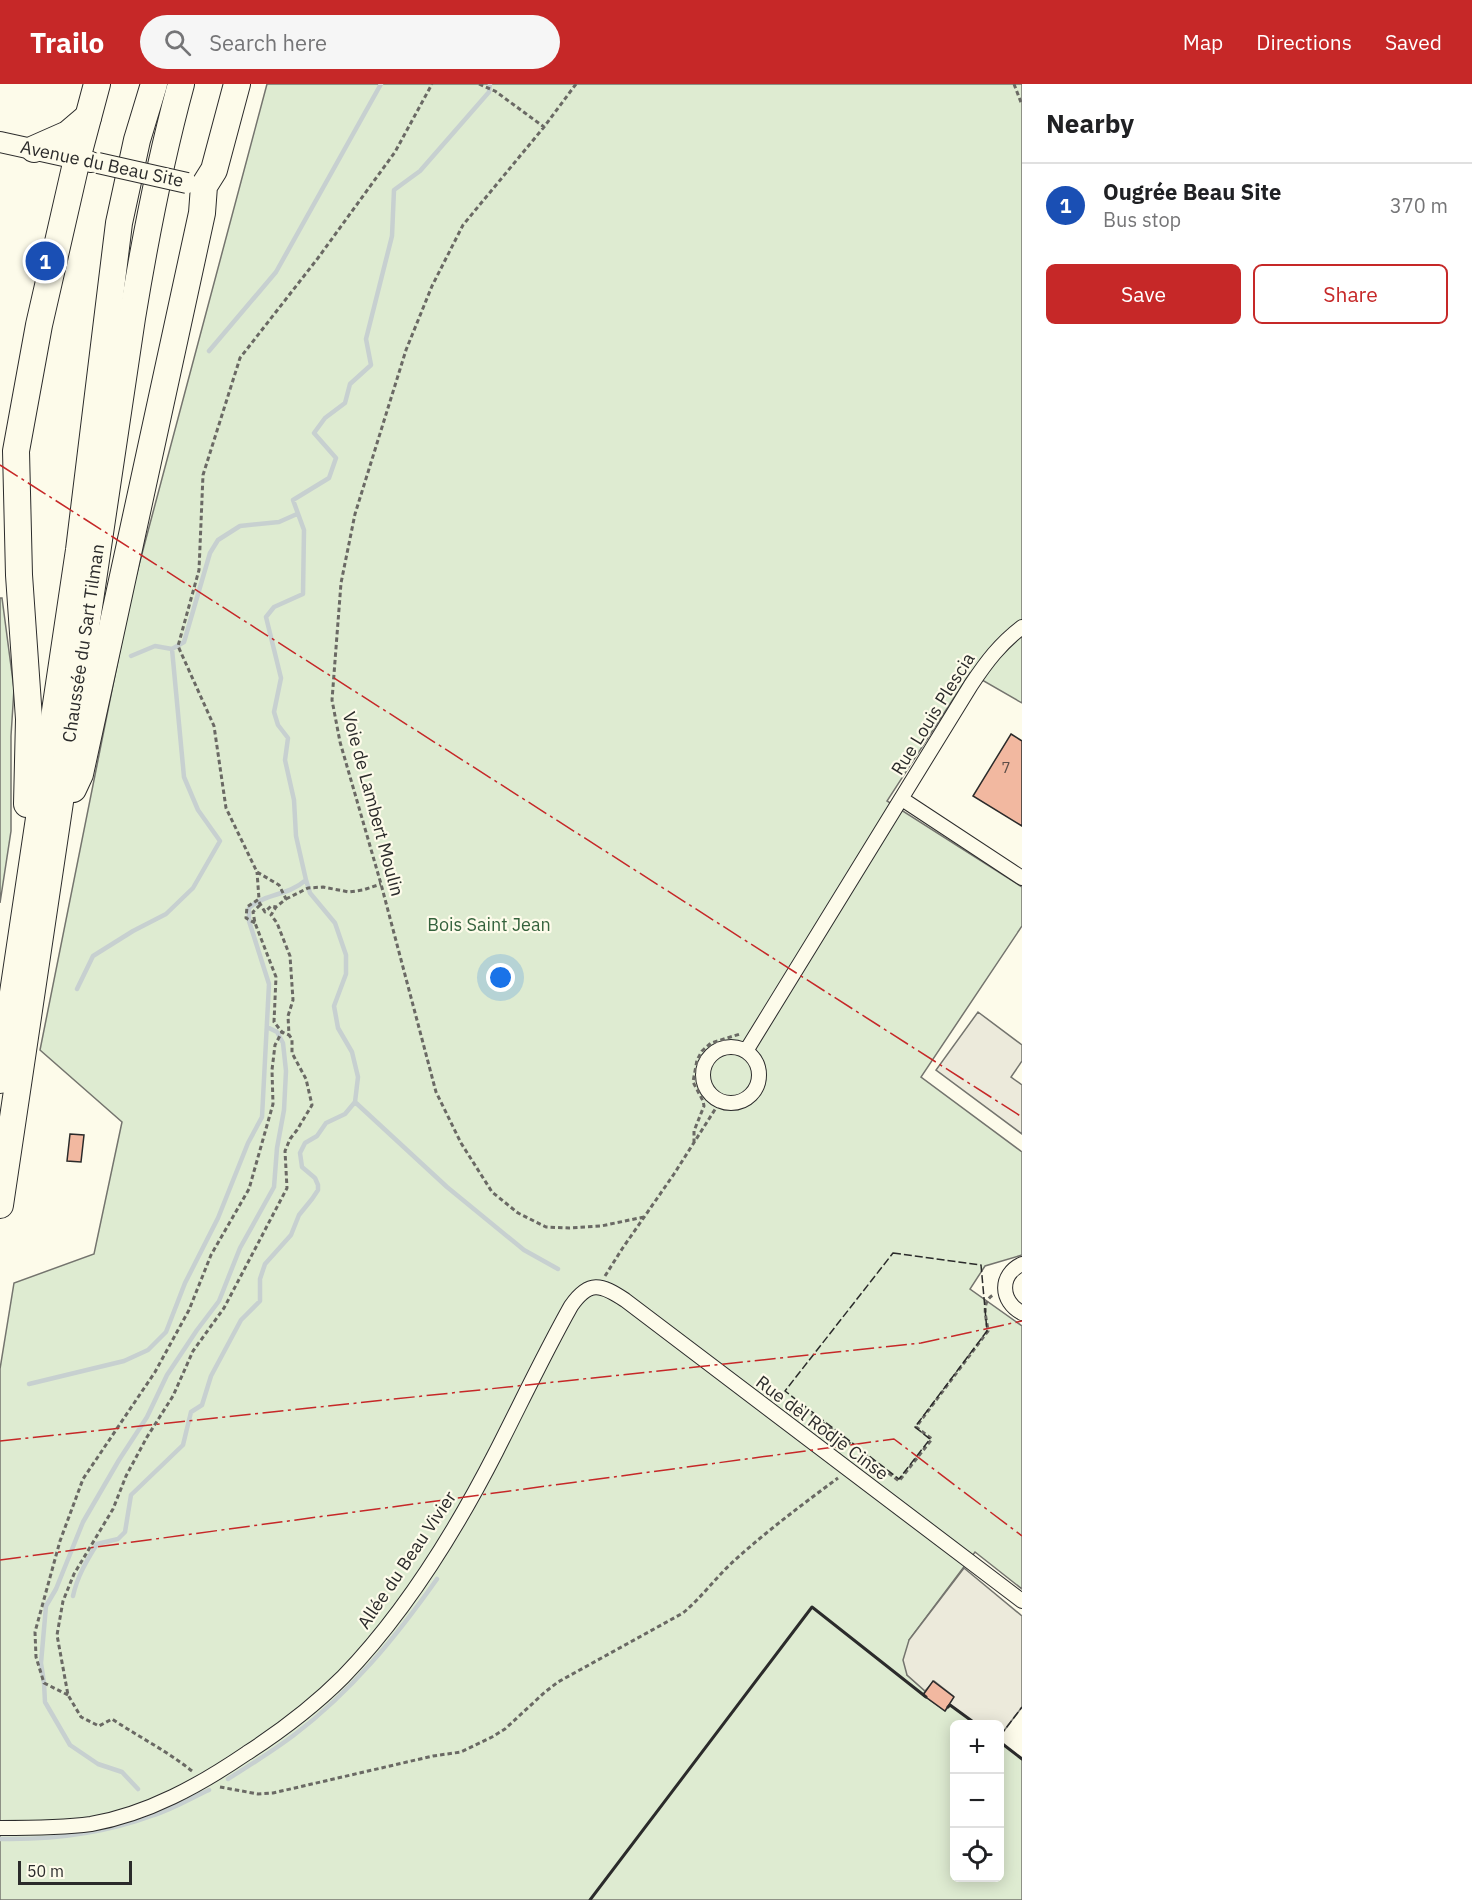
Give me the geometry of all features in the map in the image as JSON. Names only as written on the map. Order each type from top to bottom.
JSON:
[{"type":"highway","points":[[31,873],[27,833],[29,719],[18,575],[16,451],[39,325],[87,161],[88,117],[97,84]]},
{"type":"highway","name":"Chaussée du Sart Tilman","points":[[0,1080],[79,550],[119,223],[137,140],[154,84]]},
{"type":"highway","name":"Chaussée du Sart Tilman","points":[[0,1205],[132,318],[149,216],[165,142],[182,84]]},
{"type":"highway","points":[[58,819],[80,774],[202,213],[195,184],[214,170],[237,84]]},
{"type":"highway","points":[[33,149],[68,134],[88,117]]},
{"type":"street","name":"Avenue du Beau Site","points":[[0,142],[195,184]]},
{"type":"street","name":"Rue Louis Plescia","points":[[1022,627],[1006,639],[990,657],[902,799],[1022,878]]},
{"type":"street","points":[[746,1051],[902,799]]},
{"type":"street","points":[[729,1047],[746,1051],[758,1066],[757,1085],[752,1093],[736,1102],[721,1100],[711,1094],[706,1086],[704,1069],[707,1060],[713,1053],[729,1047]]},
{"type":"street","points":[[1022,1264],[1012,1269],[1007,1277],[1005,1293],[1009,1303],[1022,1313]]},
{"type":"street","name":"Rue dèl Rodje Cinse","points":[[599,1287],[625,1300],[1022,1601]]},
{"type":"street","name":"Allée du Beau Vivier","points":[[0,1828],[70,1826],[102,1822],[154,1805],[184,1791],[204,1776],[269,1738],[316,1701],[356,1662],[390,1623],[442,1546],[482,1478],[571,1306],[583,1292],[599,1287]]},
{"type":"path","points":[[255,923],[246,918],[247,907],[259,899],[257,872],[226,808],[214,726],[178,646],[199,570],[203,475],[240,358],[318,258],[395,152],[432,84]]},
{"type":"path","points":[[479,84],[495,91],[544,127]]},
{"type":"path","name":"Voie de Lambert Moulin","points":[[576,84],[544,127],[463,225],[432,286],[406,350],[355,514],[341,583],[332,700],[340,742],[381,884],[436,1092],[461,1143],[492,1192],[518,1213],[546,1227],[601,1226],[644,1217]]},
{"type":"path","points":[[1014,84],[1022,105]]},
{"type":"path","points":[[257,872],[279,885],[286,899]]},
{"type":"path","points":[[381,884],[349,892],[323,887],[308,888],[286,899],[276,907],[271,915],[290,957],[293,1000],[288,1016],[289,1035],[292,1039],[292,1053],[306,1079],[312,1105],[285,1151],[287,1188],[224,1308],[193,1351],[173,1396],[126,1476],[113,1509],[74,1574],[63,1601],[57,1635],[68,1695],[81,1717],[99,1726],[112,1719],[165,1750],[215,1785],[234,1791],[258,1794],[273,1793],[433,1756],[461,1752],[506,1729],[553,1685],[683,1613],[742,1554],[788,1515],[842,1475]]},
{"type":"path","points":[[276,907],[271,906],[265,912],[260,903],[253,912],[276,977],[274,1022],[282,1032],[289,1035]]},
{"type":"path","points":[[68,1695],[44,1683],[36,1657],[35,1632],[60,1541],[83,1479],[155,1372],[189,1310],[211,1255],[249,1189],[273,1104],[272,1070],[275,1045],[282,1032]]},
{"type":"path","points":[[694,1143],[694,1131],[704,1106],[699,1095]]},
{"type":"path","points":[[599,1287],[721,1100]]},
{"type":"path","points":[[792,1428],[806,1410],[899,1481],[932,1439],[916,1427],[988,1332],[985,1306],[988,1298],[998,1293],[1005,1293]]},
{"type":"green space","name":"Bois Saint Jean","points":[[267,84],[1022,84],[1022,703],[970,673],[887,801],[1022,887],[1022,926],[921,1077],[1022,1152],[1022,1255],[985,1266],[970,1289],[1022,1326],[1022,1589],[975,1552],[909,1640],[907,1675],[925,1691],[923,1695],[945,1711],[950,1705],[971,1720],[950,1720],[950,1882],[1004,1882],[1004,1745],[1022,1759],[1022,1900],[0,1900],[0,1369],[14,1283],[94,1254],[122,1122],[40,1050],[131,595]]},
{"type":"green space","points":[[0,598],[2,598],[14,689],[11,736],[11,831],[0,903]]},
{"type":"shaded area","points":[[978,1012],[1022,1045],[1022,1061],[1011,1077],[1022,1085],[1022,1134],[936,1070]]},
{"type":"shaded area","points":[[964,1568],[1022,1616],[1022,1707],[1004,1731],[1004,1720],[971,1720],[948,1703],[953,1696],[934,1681],[925,1691],[907,1675],[903,1660],[909,1640]]},
{"type":"building","points":[[1011,734],[1022,741],[1022,826],[973,796]]},
{"type":"building","points":[[70,1134],[84,1135],[81,1162],[67,1161]]},
{"type":"building","points":[[933,1681],[954,1697],[945,1711],[923,1695]]},
{"type":"waterway","points":[[209,351],[276,272],[381,84]]},
{"type":"waterway","points":[[73,1596],[80,1575],[97,1544],[118,1539],[125,1532],[131,1495],[183,1445],[191,1412],[202,1405],[211,1376],[241,1320],[260,1301],[260,1279],[265,1264],[291,1235],[299,1215],[318,1190],[315,1178],[302,1167],[300,1153],[305,1143],[317,1136],[326,1123],[345,1114],[355,1102],[358,1077],[352,1052],[338,1028],[334,1006],[346,974],[346,955],[335,923],[310,893],[306,880],[296,836],[294,800],[285,760],[288,738],[278,725],[274,712],[281,678],[266,617],[274,607],[303,594],[304,530],[293,500],[329,478],[336,458],[314,433],[325,418],[345,403],[350,384],[371,365],[366,339],[392,236],[394,190],[420,171],[489,92],[490,84]]},
{"type":"waterway","points":[[131,656],[155,646],[172,649],[184,642],[210,553],[218,540],[240,526],[279,522],[297,514]]},
{"type":"waterway","points":[[77,989],[93,956],[166,914],[193,888],[220,841],[198,810],[184,777],[172,649]]},
{"type":"waterway","points":[[29,1384],[124,1361],[148,1350],[166,1332],[185,1283],[218,1218],[248,1143],[262,1117],[269,984],[249,921],[249,908],[263,899],[291,889],[306,880]]},
{"type":"waterway","points":[[138,1789],[122,1772],[98,1764],[70,1745],[45,1702],[41,1663],[46,1606],[56,1589],[83,1522],[147,1417],[167,1375],[219,1301],[240,1248],[274,1187],[277,1148],[284,1110],[286,1071],[283,1043],[277,1032],[267,1027]]},
{"type":"waterway","points":[[355,1102],[447,1187],[524,1250],[558,1269]]},
{"type":"waterway","points":[[228,1779],[286,1741],[335,1701],[389,1643],[437,1579]]},
{"type":"waterway","points":[[0,1839],[58,1837],[98,1831],[161,1813],[209,1790]]},
{"type":"fence","points":[[893,1253],[981,1265],[987,1331],[915,1427],[930,1439],[899,1479],[785,1391],[893,1253]]},
{"type":"fence","points":[[1004,1731],[1022,1707]]},
{"type":"wall","points":[[590,1900],[812,1607],[926,1697]]},
{"type":"wall","points":[[948,1707],[950,1705],[971,1720]]},
{"type":"wall","points":[[1004,1745],[1022,1759]]},
{"type":"power","points":[[0,465],[1022,1117]]},
{"type":"power","points":[[0,1441],[921,1343],[1022,1321]]},
{"type":"power","points":[[0,1560],[894,1439],[1022,1536]]},
{"type":"place","name":"Ougrée Beau Site","points":[[45,261]]}]
